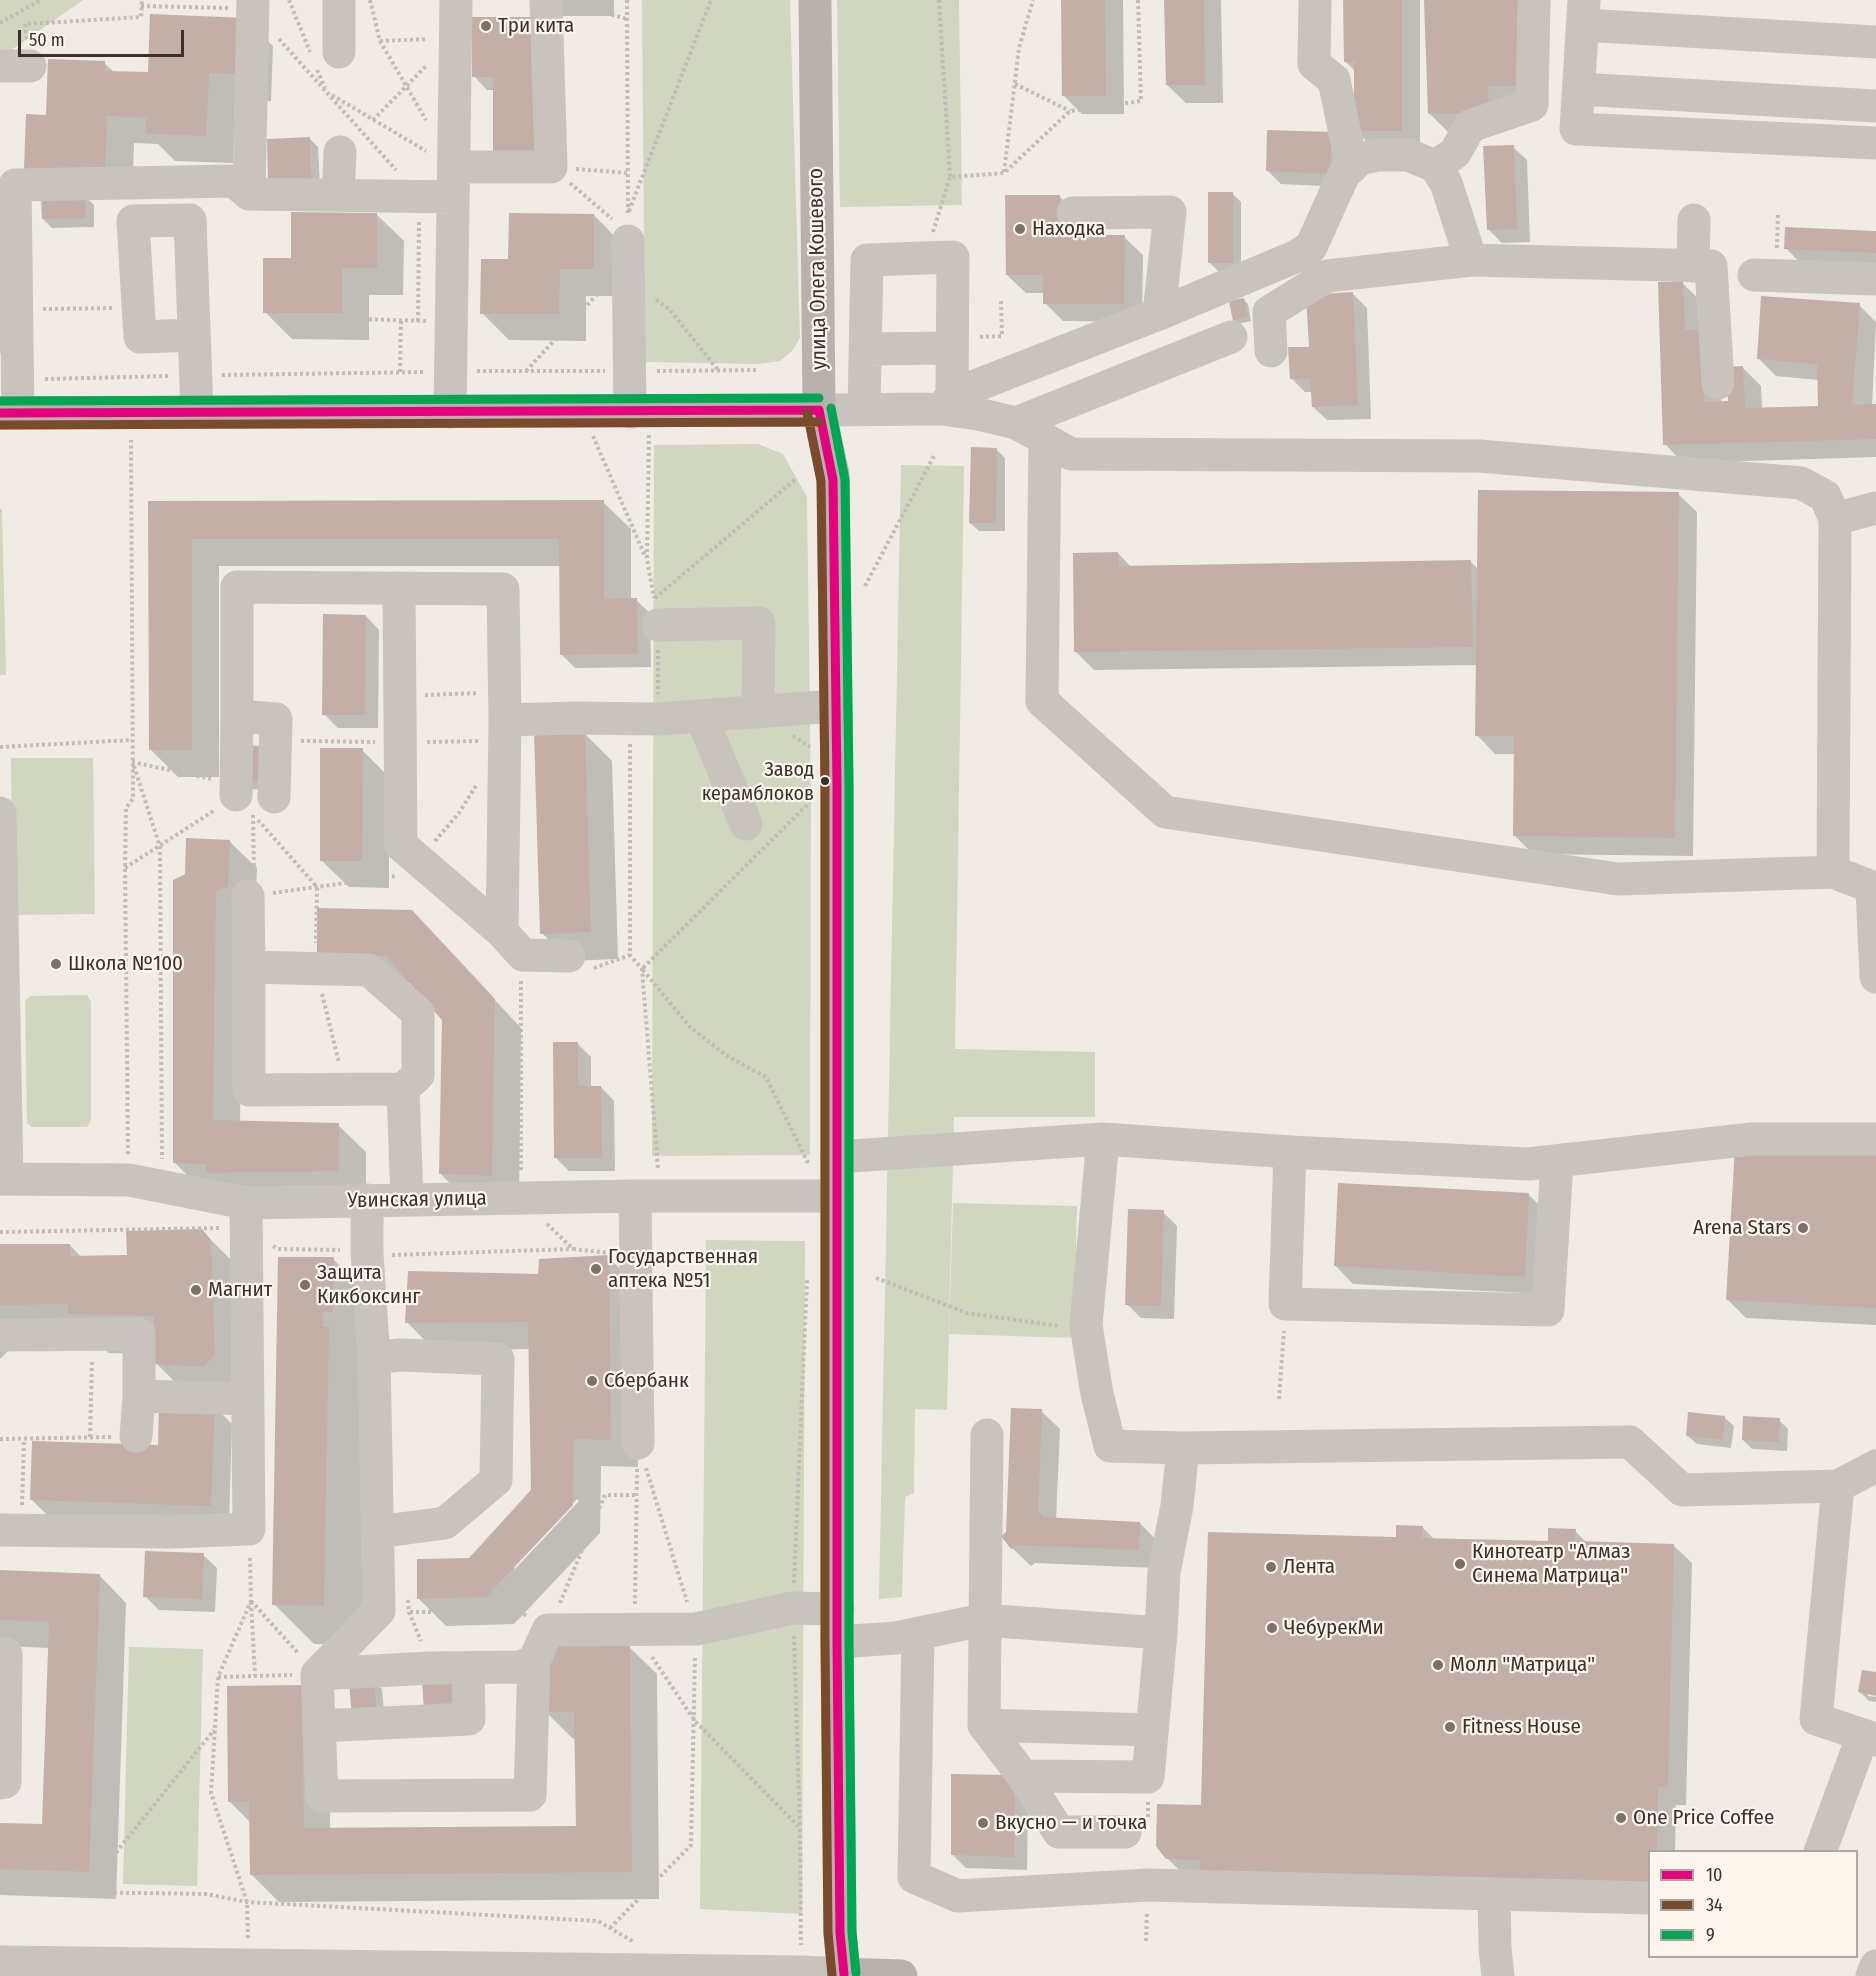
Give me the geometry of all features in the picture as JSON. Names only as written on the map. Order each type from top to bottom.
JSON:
[{"type":"main road","name":"улица Олега Кошевого","points":[[815,0],[819,411],[833,480],[837,785],[824,1157],[837,1196],[837,1642],[840,1933],[844,1975]]},
{"type":"main road","points":[[9,413],[450,412],[634,422],[819,411]]},
{"type":"main road","points":[[844,1975],[901,1976]]},
{"type":"street","points":[[339,0],[339,52]]},
{"type":"street","points":[[450,412],[456,0]]},
{"type":"street","points":[[9,413],[18,380],[15,185],[234,181],[249,194],[420,197],[453,182],[551,167],[546,0]]},
{"type":"street","points":[[1315,0],[1314,64],[1334,80],[1352,166]]},
{"type":"street","points":[[1435,166],[1455,153],[1470,126],[1532,105],[1534,0]]},
{"type":"street","points":[[249,194],[253,5]]},
{"type":"street","points":[[1876,42],[1583,12],[1576,129],[1876,143]]},
{"type":"street","points":[[1579,89],[1876,106]]},
{"type":"street","points":[[338,195],[340,152]]},
{"type":"street","points":[[819,411],[864,410],[947,402],[1297,256],[1311,247],[1344,174],[1360,159],[1378,155],[1408,155],[1435,166],[1446,183],[1471,260]]},
{"type":"street","points":[[1073,213],[1170,212],[1159,314]]},
{"type":"street","points":[[194,335],[140,336],[133,221],[190,220],[197,412]]},
{"type":"street","points":[[1693,266],[1694,220]]},
{"type":"street","points":[[628,245],[629,371],[634,422]]},
{"type":"street","points":[[864,410],[867,260],[953,257],[952,348],[947,402]]},
{"type":"street","points":[[1271,351],[1269,312],[1327,276],[1471,260],[1711,266],[1718,383]]},
{"type":"street","points":[[1765,276],[1876,279]]},
{"type":"street","points":[[1016,423],[1231,337]]},
{"type":"street","points":[[865,349],[952,348]]},
{"type":"street","points":[[947,402],[1016,423],[1071,454],[1479,456],[1801,483],[1825,496],[1835,519],[1833,872]]},
{"type":"street","points":[[1045,440],[1042,701],[1165,812],[1618,879],[1833,872],[1872,887],[1876,977]]},
{"type":"street","points":[[1835,519],[1876,507]]},
{"type":"street","points":[[254,802],[237,716],[237,587],[502,589],[505,730],[502,932]]},
{"type":"street","points":[[399,588],[401,844],[407,873],[502,932],[523,956],[569,956]]},
{"type":"street","points":[[656,612],[759,623],[758,711]]},
{"type":"street","points":[[505,730],[835,706]]},
{"type":"street","points":[[237,716],[276,719],[275,741],[254,802]]},
{"type":"street","points":[[701,716],[746,824]]},
{"type":"street","points":[[0,813],[3,1179]]},
{"type":"street","points":[[249,967],[369,970],[418,1013],[418,1075],[404,1089],[249,1090],[249,967],[251,896]]},
{"type":"street","points":[[404,1089],[407,1200]]},
{"type":"street","points":[[1103,1139],[1086,1325],[1097,1394],[1110,1446],[1183,1448],[1630,1442],[1682,1490],[1838,1486],[1876,1466]]},
{"type":"street","points":[[824,1157],[1103,1139],[1290,1152],[1528,1164],[1752,1139],[1876,1139]]},
{"type":"street","points":[[1290,1152],[1285,1305],[1548,1310],[1557,1161]]},
{"type":"street","name":"Увинская улица","points":[[3,1179],[129,1180],[163,1185],[245,1214],[367,1200],[837,1196]]},
{"type":"street","points":[[638,1443],[648,1196]]},
{"type":"street","points":[[367,1200],[367,1254],[374,1358],[379,1611],[317,1674],[322,1796],[530,1795],[534,1661],[548,1630],[696,1629],[793,1608],[838,1609]]},
{"type":"street","points":[[0,1530],[172,1532],[249,1529],[245,1214]]},
{"type":"street","points":[[0,1335],[139,1334],[139,1396],[136,1436]]},
{"type":"street","points":[[374,1358],[400,1355],[498,1359],[496,1480],[445,1523],[377,1532]]},
{"type":"street","points":[[139,1396],[247,1399]]},
{"type":"street","points":[[987,1435],[983,1620],[984,1725],[1023,1776],[1059,1833],[1125,1832]]},
{"type":"street","points":[[1023,1776],[1148,1777],[1164,1572],[1177,1506],[1183,1448]]},
{"type":"street","points":[[1820,1850],[1869,1738],[1816,1719],[1838,1486]]},
{"type":"street","points":[[837,1642],[896,1638],[983,1620],[1161,1633]]},
{"type":"street","points":[[918,1633],[914,1877],[958,1896],[1148,1885],[1648,1898]]},
{"type":"street","points":[[0,1654],[6,1654],[5,1782],[0,1782]]},
{"type":"street","points":[[317,1674],[521,1667],[534,1661]]},
{"type":"street","points":[[319,1726],[469,1719],[468,1668]]},
{"type":"street","points":[[394,1670],[398,1722]]},
{"type":"street","points":[[984,1725],[1152,1730]]},
{"type":"street","points":[[1494,1894],[1494,1949],[1498,1976]]},
{"type":"street","points":[[0,1962],[198,1970],[267,1968],[844,1975]]},
{"type":"street","points":[[1872,1976],[1876,1966]]},
{"type":"path","points":[[0,23],[41,0]]},
{"type":"path","points":[[15,66],[25,24],[141,17],[142,0]]},
{"type":"path","points":[[289,0],[327,93],[373,120],[453,182]]},
{"type":"path","points":[[370,0],[380,41],[430,126]]},
{"type":"path","points":[[562,0],[627,19]]},
{"type":"path","points":[[627,0],[628,245]]},
{"type":"path","points":[[526,371],[628,245],[711,0]]},
{"type":"path","points":[[926,258],[950,177],[939,0]]},
{"type":"path","points":[[1004,173],[1019,48],[1033,0]]},
{"type":"path","points":[[1015,84],[1070,111],[1141,101],[1138,0]]},
{"type":"path","points":[[141,6],[253,5],[327,93],[420,197],[418,321]]},
{"type":"path","points":[[373,120],[456,37]]},
{"type":"path","points":[[380,41],[456,37]]},
{"type":"path","points":[[950,177],[1004,173],[1070,111]]},
{"type":"path","points":[[551,167],[628,173]]},
{"type":"path","points":[[551,167],[628,245],[669,309],[719,371]]},
{"type":"path","points":[[1765,276],[1778,213]]},
{"type":"path","points":[[1001,299],[1002,336]]},
{"type":"path","points":[[17,309],[138,308]]},
{"type":"path","points":[[333,318],[451,322]]},
{"type":"path","points":[[400,372],[401,320]]},
{"type":"path","points":[[18,380],[450,371],[758,370]]},
{"type":"path","points":[[634,422],[649,432],[647,559],[656,612],[644,719],[630,956],[690,1027],[727,1056],[766,1077],[811,1169],[824,1157]]},
{"type":"path","points":[[603,433],[592,434],[647,559]]},
{"type":"path","points":[[119,440],[142,440]]},
{"type":"path","points":[[129,1180],[125,868],[126,808],[133,799],[131,440]]},
{"type":"path","points":[[865,586],[934,456]]},
{"type":"path","points":[[656,612],[797,478]]},
{"type":"path","points":[[275,741],[400,742],[505,730]]},
{"type":"path","points":[[0,747],[132,740]]},
{"type":"path","points":[[132,762],[160,847],[163,1185]]},
{"type":"path","points":[[202,777],[209,770]]},
{"type":"path","points":[[125,868],[160,847],[254,802],[251,896],[407,873],[459,813],[482,777]]},
{"type":"path","points":[[648,1196],[642,969],[811,801],[811,813]]},
{"type":"path","points":[[521,978],[521,1179],[519,1198],[573,1249]]},
{"type":"path","points":[[0,1232],[245,1214],[278,1249],[342,1250],[367,1254],[573,1249],[612,1253]]},
{"type":"path","points":[[801,1946],[793,1608],[808,1267]]},
{"type":"path","points":[[876,1278],[967,1313],[1053,1326],[1086,1325]]},
{"type":"path","points":[[1279,1399],[1285,1305]]},
{"type":"path","points":[[90,1437],[93,1334]]},
{"type":"path","points":[[0,1439],[136,1436]]},
{"type":"path","points":[[22,1506],[24,1439]]},
{"type":"path","points":[[638,1443],[635,1631],[695,1721],[800,1828]]},
{"type":"path","points":[[610,1928],[691,1845],[696,1629],[638,1443]]},
{"type":"path","points":[[379,1611],[520,1612],[548,1630],[605,1495],[637,1495]]},
{"type":"path","points":[[249,1529],[255,1676]]},
{"type":"path","points":[[251,1601],[317,1674]]},
{"type":"path","points":[[251,1601],[218,1677],[211,1793],[267,1968]]},
{"type":"path","points":[[218,1677],[317,1674]]},
{"type":"path","points":[[86,1891],[215,1729]]},
{"type":"path","points":[[0,1891],[206,1894],[247,1902],[598,1921],[640,1946]]},
{"type":"green space","points":[[0,0],[83,0],[0,58]]},
{"type":"green space","points":[[642,0],[790,0],[800,338],[793,350],[780,361],[759,364],[645,362]]},
{"type":"green space","points":[[837,0],[959,0],[962,205],[840,207]]},
{"type":"green space","points":[[758,444],[783,454],[807,497],[811,801],[810,1155],[652,1156],[654,445]]},
{"type":"green space","points":[[901,465],[964,466],[955,1049],[1095,1052],[1095,1117],[954,1117],[947,1410],[915,1409],[914,1493],[905,1497],[902,1597],[879,1599]]},
{"type":"green space","points":[[0,509],[2,509],[6,675],[0,675]]},
{"type":"green space","points":[[11,758],[93,758],[95,914],[13,915]]},
{"type":"green space","points":[[87,995],[91,1002],[91,1120],[87,1127],[31,1127],[27,1123],[25,1001],[30,996]]},
{"type":"green space","points":[[953,1203],[1077,1206],[1074,1338],[949,1334]]},
{"type":"green space","points":[[706,1240],[805,1241],[802,1914],[700,1909]]},
{"type":"green space","points":[[129,1647],[203,1649],[197,1886],[123,1884]]},
{"type":"building","points":[[1061,0],[1105,0],[1106,96],[1062,96]]},
{"type":"building","points":[[1164,0],[1204,0],[1205,85],[1166,85]]},
{"type":"building","points":[[1343,0],[1402,0],[1402,131],[1354,131],[1354,62],[1344,62]]},
{"type":"building","points":[[1424,0],[1522,0],[1516,86],[1488,86],[1489,112],[1428,114]]},
{"type":"building","points":[[150,14],[246,18],[244,74],[209,73],[206,136],[146,134],[146,118],[107,116],[105,172],[24,169],[26,114],[46,115],[48,59],[105,61],[105,71],[148,72]]},
{"type":"building","points":[[472,17],[537,17],[537,153],[493,153],[493,77],[472,77]]},
{"type":"building","points":[[1267,130],[1332,132],[1330,174],[1266,171]]},
{"type":"building","points":[[310,137],[311,179],[268,180],[267,139]]},
{"type":"building","points":[[1514,145],[1517,229],[1487,230],[1483,146]]},
{"type":"building","points":[[1208,192],[1233,192],[1233,263],[1208,263]]},
{"type":"building","points":[[85,195],[86,218],[42,219],[41,196]]},
{"type":"building","points":[[1005,195],[1060,195],[1061,235],[1125,235],[1124,304],[1043,304],[1043,275],[1006,275]]},
{"type":"building","points":[[291,212],[377,213],[377,268],[342,268],[342,313],[263,313],[263,258],[291,258]]},
{"type":"building","points":[[509,213],[594,214],[594,269],[560,269],[559,314],[480,314],[481,259],[508,259]]},
{"type":"building","points":[[1785,227],[1876,231],[1876,253],[1784,249]]},
{"type":"building","points":[[1683,281],[1685,330],[1702,330],[1704,402],[1728,401],[1727,367],[1743,366],[1745,408],[1818,406],[1817,364],[1757,359],[1761,296],[1860,303],[1852,405],[1876,404],[1876,439],[1663,445],[1658,282]]},
{"type":"building","points":[[1353,292],[1358,405],[1312,407],[1310,378],[1290,379],[1288,347],[1309,347],[1306,295]]},
{"type":"building","points":[[1244,298],[1248,317],[1233,321],[1229,301]]},
{"type":"building","points":[[971,447],[997,448],[996,523],[969,523]]},
{"type":"building","points":[[1478,490],[1679,492],[1675,838],[1513,836],[1514,736],[1475,736]]},
{"type":"building","points":[[604,500],[604,599],[637,598],[638,654],[560,655],[559,539],[192,539],[192,750],[149,750],[148,501]]},
{"type":"building","points":[[1118,552],[1119,566],[1471,560],[1473,647],[1074,652],[1073,553]]},
{"type":"building","points":[[323,614],[366,615],[365,715],[322,715]]},
{"type":"building","points":[[585,732],[591,932],[540,934],[534,733]]},
{"type":"building","points":[[240,745],[265,746],[263,782],[237,780]]},
{"type":"building","points":[[320,748],[363,748],[362,861],[320,861]]},
{"type":"building","points":[[186,838],[230,840],[228,886],[216,891],[213,1120],[339,1123],[339,1171],[207,1173],[205,1164],[173,1163],[173,880],[185,874]]},
{"type":"building","points":[[317,908],[412,910],[495,999],[492,1176],[439,1174],[442,1020],[386,956],[317,954]]},
{"type":"building","points":[[553,1042],[578,1042],[578,1086],[601,1086],[602,1158],[554,1158]]},
{"type":"building","name":"Arena Stars","points":[[1735,1147],[1876,1155],[1876,1308],[1726,1300]]},
{"type":"building","points":[[1338,1183],[1529,1193],[1525,1277],[1334,1266]]},
{"type":"building","points":[[1128,1209],[1164,1210],[1161,1306],[1125,1305]]},
{"type":"building","points":[[202,1229],[211,1240],[215,1355],[203,1367],[155,1364],[154,1316],[68,1314],[68,1304],[0,1305],[0,1244],[70,1244],[71,1256],[127,1255],[126,1231]]},
{"type":"building","points":[[609,1255],[611,1440],[574,1439],[573,1505],[486,1597],[417,1599],[417,1559],[469,1558],[531,1490],[528,1322],[405,1323],[408,1271],[538,1274],[539,1259]]},
{"type":"building","points":[[278,1257],[334,1257],[333,1312],[323,1312],[323,1327],[329,1327],[324,1606],[272,1605]]},
{"type":"building","points":[[159,1402],[215,1404],[211,1506],[30,1500],[32,1441],[158,1445]]},
{"type":"building","points":[[1011,1408],[1042,1409],[1038,1511],[1043,1517],[1140,1522],[1139,1550],[1016,1545],[1011,1549],[1001,1536],[1006,1532]]},
{"type":"building","points":[[1688,1412],[1725,1416],[1723,1440],[1686,1436]]},
{"type":"building","points":[[1743,1416],[1780,1418],[1779,1442],[1742,1440]]},
{"type":"building","name":"Молл \"Матрица\"","points":[[1396,1525],[1423,1526],[1422,1538],[1548,1541],[1548,1528],[1576,1529],[1575,1541],[1674,1544],[1668,1787],[1658,1787],[1657,1850],[1648,1850],[1648,1886],[1199,1875],[1200,1860],[1166,1859],[1156,1846],[1157,1804],[1201,1805],[1208,1532],[1396,1537]]},
{"type":"building","points":[[145,1551],[204,1553],[202,1599],[143,1597]]},
{"type":"building","points":[[0,1570],[100,1574],[89,1872],[0,1869],[0,1823],[42,1824],[49,1622],[0,1620]]},
{"type":"building","points":[[630,1645],[632,1872],[250,1875],[249,1802],[228,1802],[227,1686],[302,1685],[304,1828],[576,1826],[574,1712],[544,1712],[543,1646]]},
{"type":"building","points":[[1862,1670],[1876,1672],[1876,1696],[1858,1692]]},
{"type":"building","points":[[454,1677],[455,1711],[424,1712],[422,1678]]},
{"type":"building","points":[[374,1679],[377,1715],[352,1717],[349,1681]]},
{"type":"building","name":"Вкусно — и точка","points":[[951,1774],[1010,1775],[1010,1790],[1015,1790],[1014,1857],[951,1855]]},
{"type":"transit line","name":"9","points":[[0,401],[819,398]]},
{"type":"transit line","name":"9","points":[[831,408],[845,480],[849,785],[849,1642],[852,1932],[856,1973]]},
{"type":"transit line","name":"10","points":[[819,410],[833,480],[837,785],[837,1642],[840,1933],[844,1974]]},
{"type":"transit line","name":"10","points":[[0,413],[819,410]]},
{"type":"transit line","name":"34","points":[[807,412],[821,481],[825,785],[825,1642],[828,1933],[832,1975]]},
{"type":"transit line","name":"34","points":[[0,425],[819,422]]},
{"type":"place","name":"Три кита","points":[[486,26]]},
{"type":"place","name":"Находка","points":[[1020,229]]},
{"type":"place","name":"Завод керамблоков","points":[[825,781]]},
{"type":"place","name":"Школа №100","points":[[56,964]]},
{"type":"place","name":"Arena Stars","points":[[1803,1228]]},
{"type":"place","name":"Государственная аптека №51","points":[[596,1269]]},
{"type":"place","name":"Защита Кикбоксинг","points":[[305,1285]]},
{"type":"place","name":"Магнит","points":[[196,1290]]},
{"type":"place","name":"Сбербанк","points":[[592,1381]]},
{"type":"place","name":"Кинотеатр \"Алмаз Синема Матрица\"","points":[[1460,1564]]},
{"type":"place","name":"Лента","points":[[1271,1567]]},
{"type":"place","name":"ЧебурекМи","points":[[1272,1628]]},
{"type":"place","name":"Молл \"Матрица\"","points":[[1438,1665]]},
{"type":"place","name":"Fitness House","points":[[1450,1727]]},
{"type":"place","name":"One Price Coffee","points":[[1621,1818]]},
{"type":"place","name":"Вкусно — и точка","points":[[983,1823]]}]
